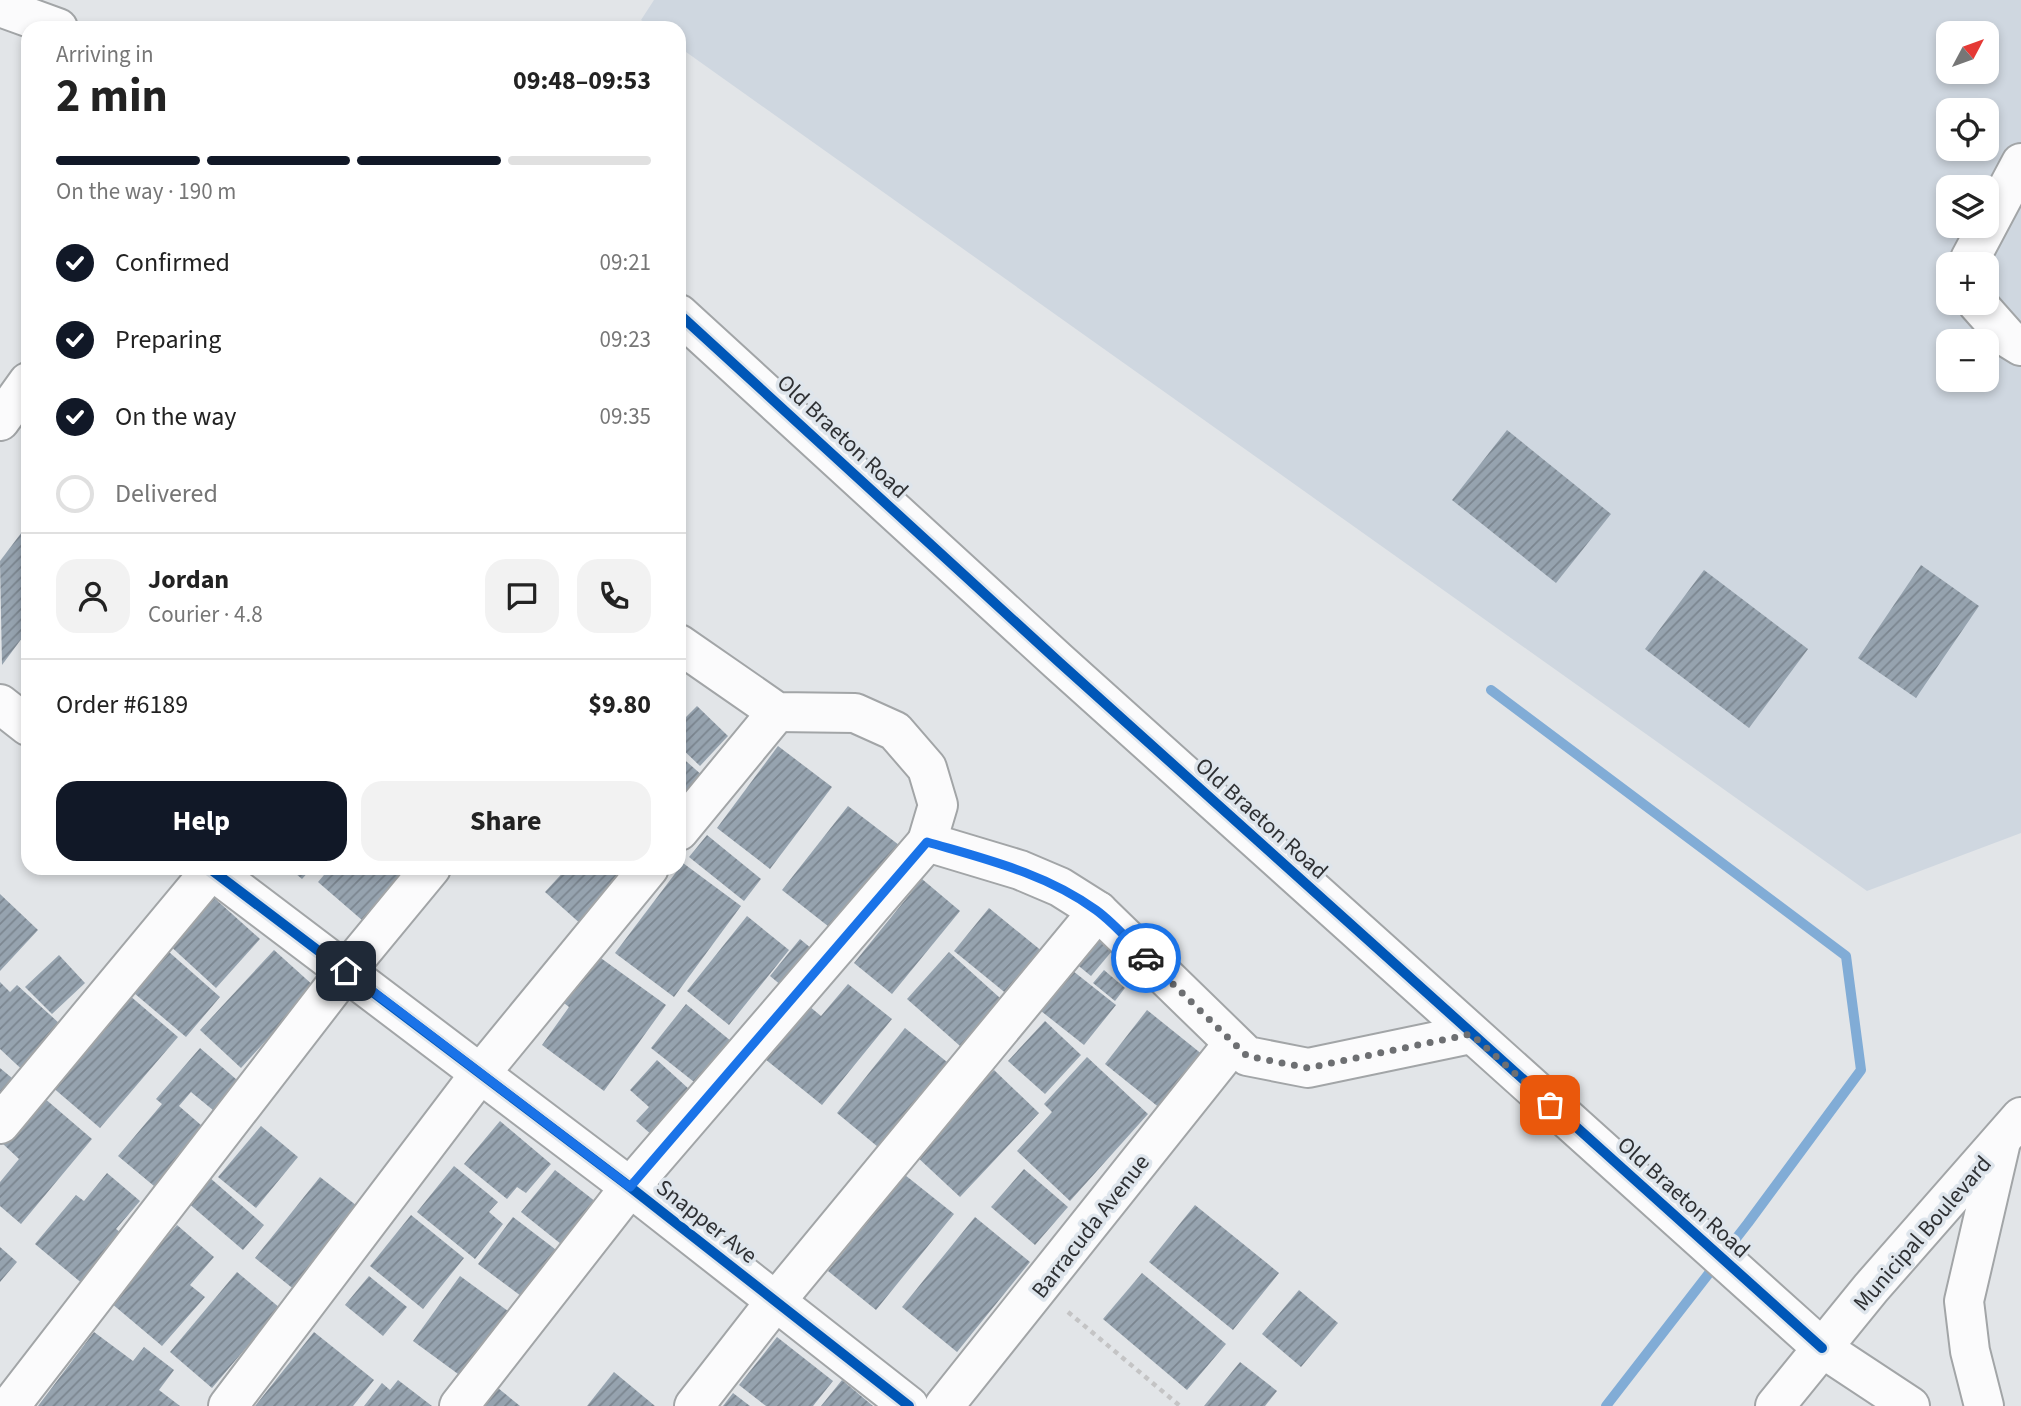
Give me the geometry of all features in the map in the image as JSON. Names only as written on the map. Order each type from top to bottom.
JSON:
[{"type":"street","points":[[0,6],[40,21]]},
{"type":"street","points":[[1974,252],[2021,163]]},
{"type":"street","points":[[1988,315],[2008,338],[2021,346]]},
{"type":"street","name":"Old Braeton Road","points":[[686,320],[1471,1034],[1822,1348],[1910,1406]]},
{"type":"street","points":[[0,421],[21,392]]},
{"type":"street","points":[[459,1406],[630,1187],[927,842],[938,805],[927,768],[895,731],[855,713],[777,712],[686,649]]},
{"type":"street","points":[[0,704],[21,720]]},
{"type":"street","points":[[686,822],[777,712]]},
{"type":"street","points":[[927,842],[1020,870],[1060,887],[1098,911],[1247,1056],[1308,1068],[1471,1034]]},
{"type":"street","points":[[0,1124],[206,875]]},
{"type":"street","name":"Snapper Ave","points":[[219,875],[630,1187],[909,1406]]},
{"type":"street","points":[[10,1406],[346,971],[425,875]]},
{"type":"street","points":[[228,1406],[479,1075],[643,875]]},
{"type":"street","points":[[694,1406],[775,1302],[1098,911]]},
{"type":"street","name":"Barracuda Avenue","points":[[944,1406],[1041,1289],[1233,1044]]},
{"type":"street","points":[[1984,1406],[1970,1351],[1964,1301],[2010,1130]]},
{"type":"street","name":"Municipal Boulevard","points":[[1775,1406],[2010,1130]]},
{"type":"path","points":[[1041,1289],[1180,1406]]},
{"type":"shaded area","points":[[654,0],[2021,0],[2021,833],[1867,891],[686,52],[686,21],[641,20]]},
{"type":"building","points":[[1507,430],[1611,514],[1556,583],[1452,500]]},
{"type":"building","points":[[21,533],[21,639],[2,665],[0,561]]},
{"type":"building","points":[[1921,565],[1979,606],[1916,698],[1858,658]]},
{"type":"building","points":[[1704,570],[1808,649],[1749,728],[1645,649]]},
{"type":"building","points":[[697,706],[728,736],[700,766],[686,753],[686,717]]},
{"type":"building","points":[[778,746],[832,787],[770,869],[717,828]]},
{"type":"building","points":[[686,761],[703,776],[686,796]]},
{"type":"building","points":[[848,806],[899,845],[833,930],[782,890]]},
{"type":"building","points":[[707,835],[761,879],[744,901],[689,857]]},
{"type":"building","points":[[686,865],[741,906],[674,997],[615,953],[674,875],[686,875]]},
{"type":"building","points":[[324,875],[415,875],[370,927],[318,882]]},
{"type":"building","points":[[561,875],[627,876],[583,926],[545,892]]},
{"type":"building","points":[[922,879],[960,911],[892,994],[854,963]]},
{"type":"building","points":[[0,894],[38,930],[0,971]]},
{"type":"building","points":[[211,895],[260,939],[216,988],[167,943]]},
{"type":"building","points":[[989,908],[1043,952],[1008,995],[954,951]]},
{"type":"building","points":[[747,916],[789,950],[729,1025],[687,991]]},
{"type":"building","points":[[1089,933],[1112,951],[1091,976],[1069,958]]},
{"type":"building","points":[[800,939],[812,949],[782,986],[770,976]]},
{"type":"building","points":[[274,950],[315,987],[241,1068],[200,1030]]},
{"type":"building","points":[[169,952],[220,997],[186,1037],[134,993]]},
{"type":"building","points":[[949,952],[1010,1007],[968,1053],[907,999]]},
{"type":"building","points":[[59,955],[85,983],[52,1014],[25,987]]},
{"type":"building","points":[[598,956],[666,1005],[604,1091],[542,1045],[569,1007],[564,1003]]},
{"type":"building","points":[[1104,970],[1125,988],[1115,1001],[1093,983]]},
{"type":"building","points":[[1073,971],[1116,1005],[1084,1045],[1041,1011]]},
{"type":"building","points":[[0,982],[10,992],[17,985],[70,1033],[30,1077],[0,1049]]},
{"type":"building","points":[[848,984],[892,1019],[822,1105],[765,1059],[809,1006],[821,1016]]},
{"type":"building","points":[[129,995],[178,1037],[100,1128],[51,1086]]},
{"type":"building","points":[[686,1004],[737,1046],[703,1089],[651,1048]]},
{"type":"building","points":[[1147,1010],[1203,1055],[1161,1109],[1105,1064]]},
{"type":"building","points":[[1045,1021],[1081,1055],[1045,1094],[1008,1061]]},
{"type":"building","points":[[905,1028],[947,1062],[878,1147],[837,1113]]},
{"type":"building","points":[[200,1048],[244,1086],[219,1115],[191,1092],[179,1106],[209,1132],[160,1191],[118,1156],[162,1104],[156,1099]]},
{"type":"building","points":[[1087,1057],[1148,1114],[1070,1201],[1017,1151],[1052,1112],[1044,1104]]},
{"type":"building","points":[[657,1060],[700,1099],[661,1143],[636,1121],[649,1107],[630,1090]]},
{"type":"building","points":[[0,1068],[24,1088],[0,1117]]},
{"type":"building","points":[[994,1070],[1039,1113],[960,1197],[915,1155]]},
{"type":"building","points":[[43,1097],[92,1139],[21,1224],[0,1206],[0,1182],[19,1159],[3,1144]]},
{"type":"building","points":[[500,1121],[551,1164],[526,1193],[517,1187],[507,1199],[464,1164]]},
{"type":"building","points":[[261,1126],[298,1157],[256,1208],[218,1177]]},
{"type":"building","points":[[454,1166],[498,1202],[489,1212],[503,1224],[475,1259],[417,1212]]},
{"type":"building","points":[[1024,1169],[1068,1207],[1035,1245],[991,1207]]},
{"type":"building","points":[[555,1170],[605,1209],[571,1252],[521,1212]]},
{"type":"building","points":[[107,1173],[140,1201],[116,1229],[125,1236],[84,1285],[35,1244],[76,1195],[84,1201]]},
{"type":"building","points":[[905,1175],[954,1214],[876,1310],[828,1271]]},
{"type":"building","points":[[209,1177],[264,1225],[243,1250],[187,1202]]},
{"type":"building","points":[[320,1177],[366,1213],[301,1295],[255,1258]]},
{"type":"building","points":[[1195,1205],[1279,1273],[1233,1330],[1149,1262]]},
{"type":"building","points":[[411,1215],[464,1258],[423,1309],[370,1266]]},
{"type":"building","points":[[513,1217],[568,1259],[533,1305],[478,1264]]},
{"type":"building","points":[[975,1217],[1030,1262],[957,1352],[902,1307]]},
{"type":"building","points":[[177,1225],[214,1257],[190,1285],[205,1297],[162,1346],[111,1303]]},
{"type":"building","points":[[0,1247],[17,1262],[0,1282]]},
{"type":"building","points":[[237,1272],[280,1308],[212,1388],[170,1352]]},
{"type":"building","points":[[1142,1273],[1226,1344],[1187,1390],[1103,1319]]},
{"type":"building","points":[[369,1276],[407,1307],[383,1336],[345,1305]]},
{"type":"building","points":[[460,1276],[516,1317],[469,1382],[413,1341]]},
{"type":"building","points":[[1299,1290],[1338,1323],[1301,1367],[1262,1334]]},
{"type":"building","points":[[94,1332],[133,1361],[144,1347],[174,1370],[159,1390],[180,1406],[38,1406]]},
{"type":"building","points":[[314,1332],[374,1380],[353,1406],[255,1406]]},
{"type":"building","points":[[777,1337],[833,1381],[813,1406],[766,1406],[739,1385]]},
{"type":"building","points":[[1240,1362],[1277,1391],[1265,1406],[1204,1406]]},
{"type":"building","points":[[614,1372],[655,1406],[587,1406]]},
{"type":"building","points":[[398,1380],[432,1406],[364,1406],[382,1383],[390,1390]]},
{"type":"building","points":[[842,1380],[873,1406],[821,1406]]},
{"type":"building","points":[[493,1384],[520,1406],[475,1406]]},
{"type":"building","points":[[733,1393],[750,1406],[723,1406]]},
{"type":"waterway","points":[[1491,690],[1846,956],[1861,1070],[1748,1223],[1606,1406]]},
{"type":"cycle path","points":[[686,320],[1059,662],[1822,1348]]},
{"type":"cycle path","points":[[218,875],[630,1187],[909,1406]]},
{"type":"way so far","points":[[1146,958],[1247,1056],[1308,1068],[1471,1034],[1550,1105]]},
{"type":"route","points":[[346,971],[479,1075],[630,1187],[927,842],[1020,870],[1060,887],[1098,911],[1146,958]]}]
